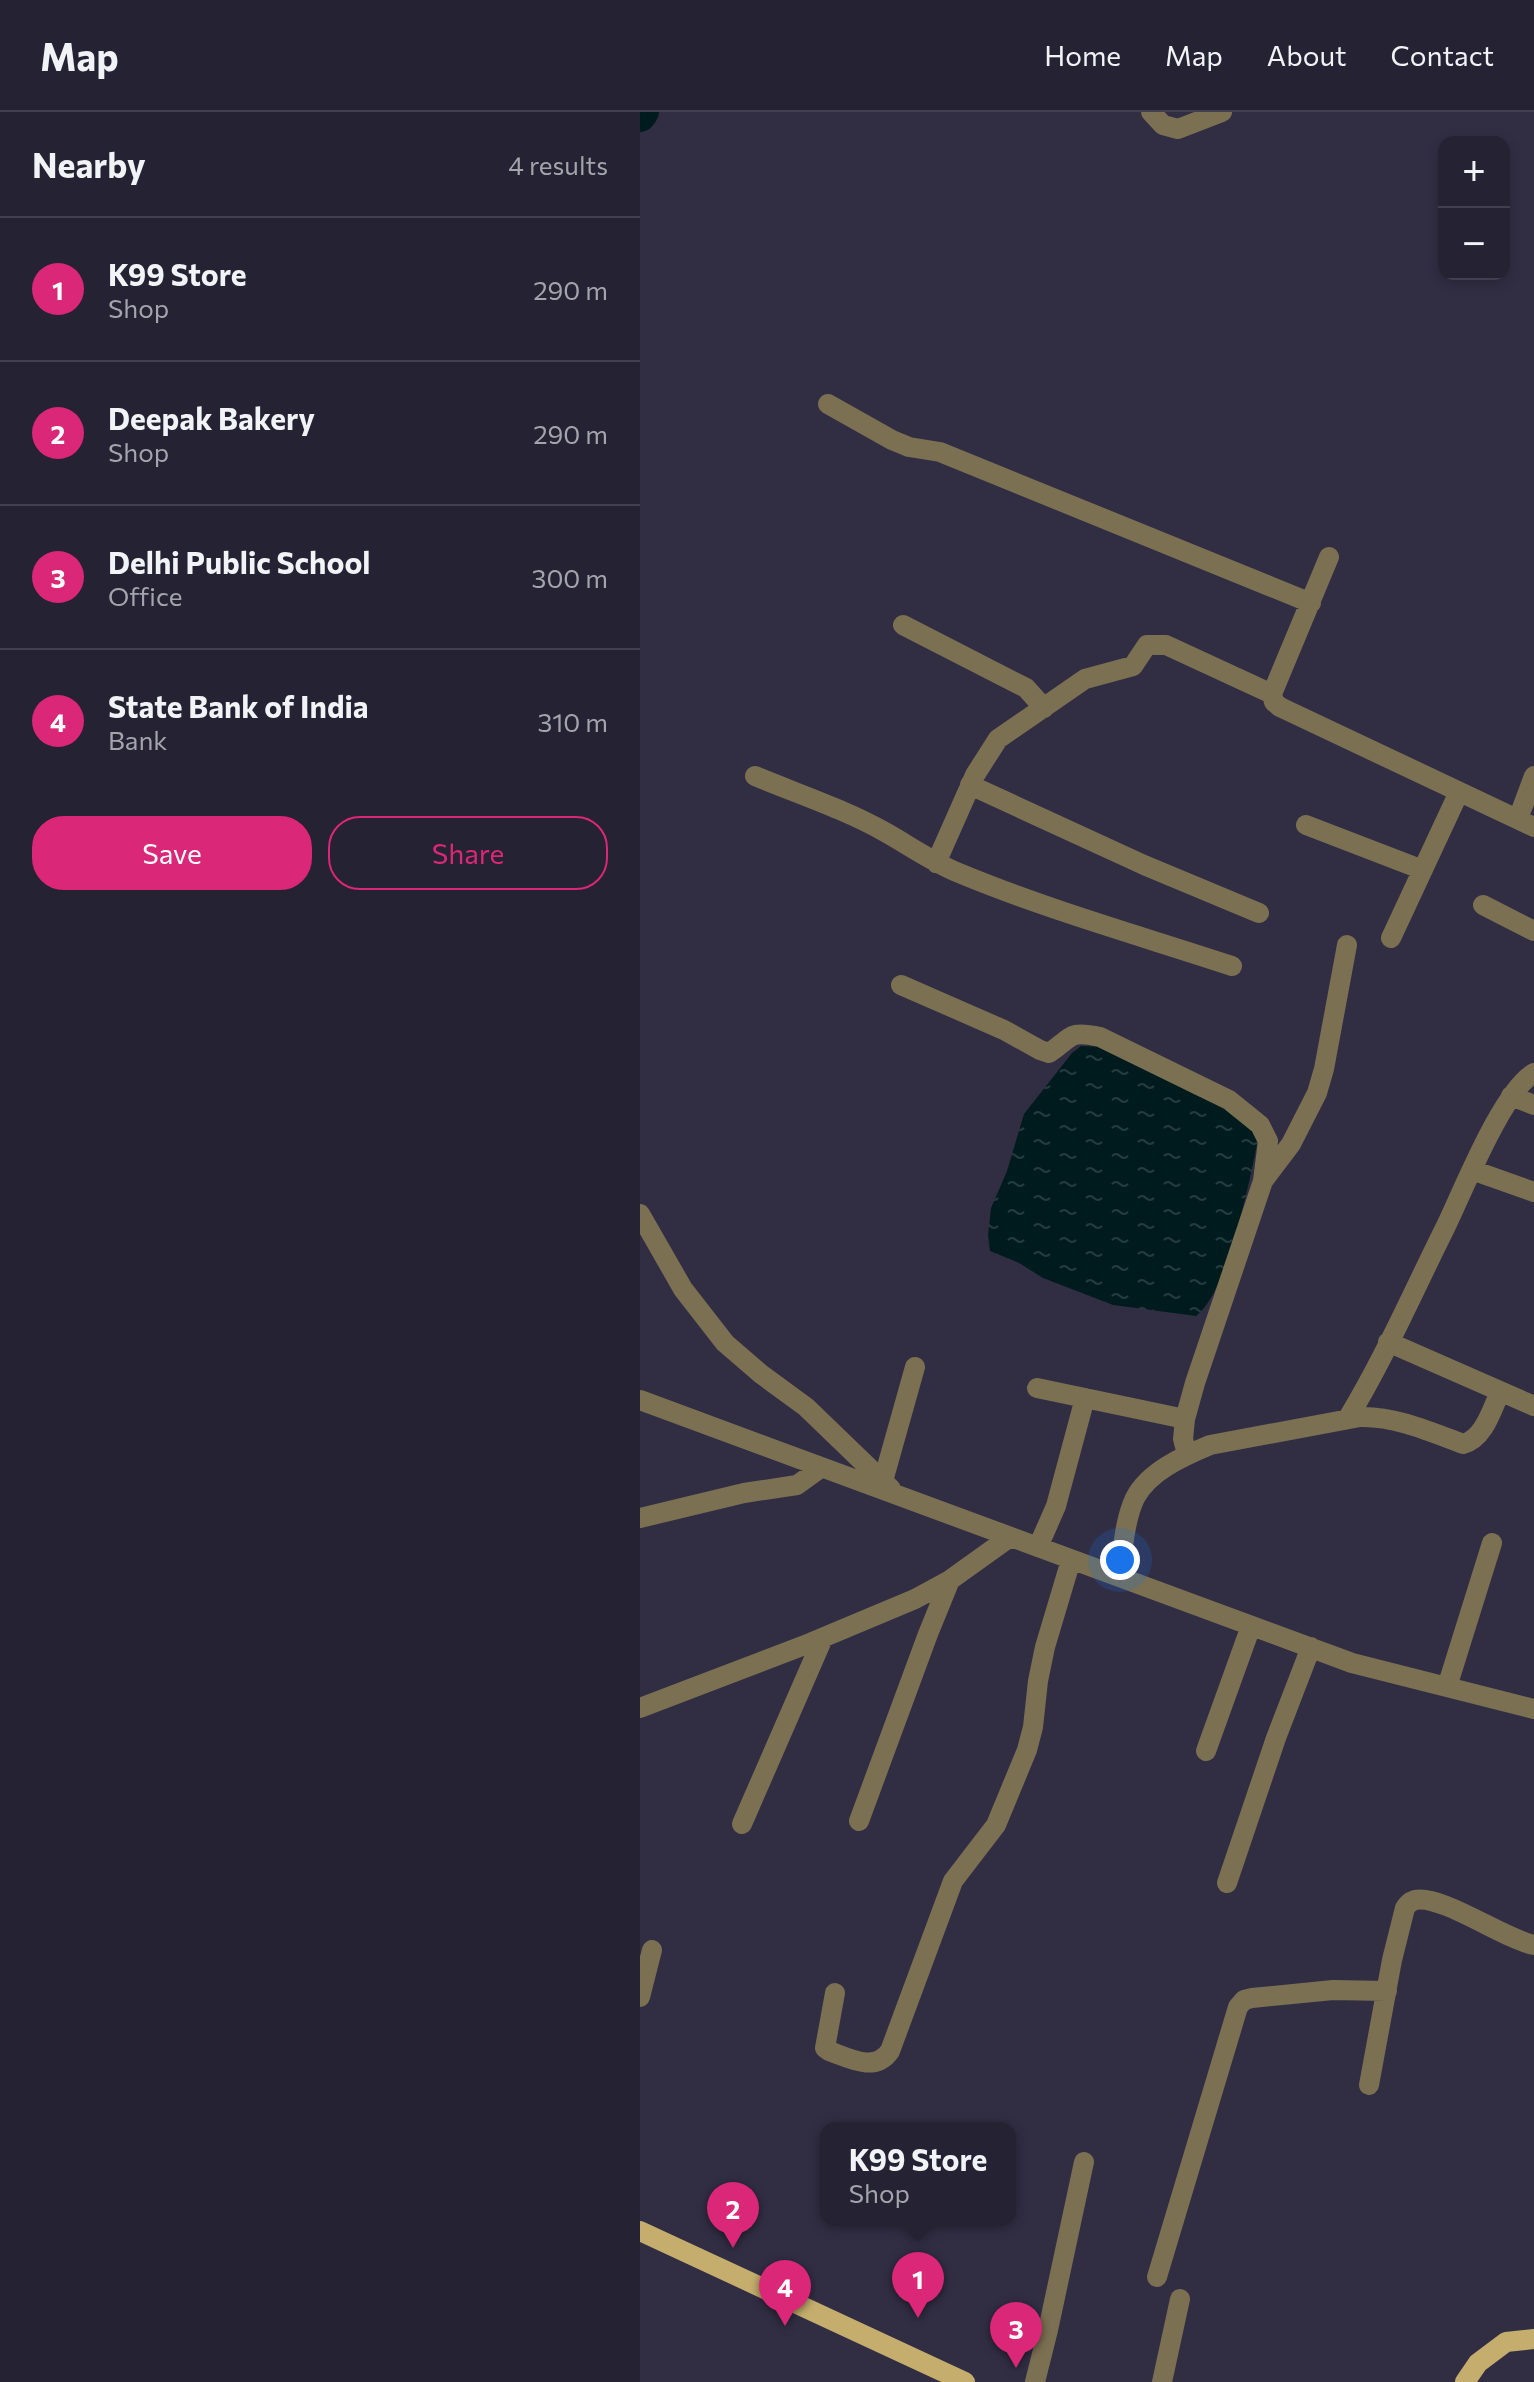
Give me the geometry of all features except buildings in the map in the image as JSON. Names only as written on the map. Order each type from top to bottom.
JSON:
[{"type":"main road","points":[[640,2231],[965,2382]]},
{"type":"main road","points":[[1465,2382],[1478,2363],[1506,2342],[1534,2339]]},
{"type":"street","points":[[1151,112],[1163,125],[1178,129],[1222,112]]},
{"type":"street","points":[[828,404],[892,440],[909,447],[940,452],[1311,603]]},
{"type":"street","points":[[1329,557],[1272,694],[1274,702],[1526,823],[1534,776]]},
{"type":"street","points":[[903,625],[1026,688],[1044,708]]},
{"type":"street","points":[[936,863],[970,785],[998,739],[1085,679],[1133,666],[1147,645],[1166,645],[1272,694]]},
{"type":"street","points":[[755,776],[885,832],[936,863],[1026,900],[1232,966]]},
{"type":"street","points":[[970,785],[1144,865],[1259,913]]},
{"type":"street","points":[[1391,938],[1459,792]]},
{"type":"street","points":[[1306,825],[1423,870]]},
{"type":"street","points":[[1483,905],[1534,931]]},
{"type":"street","points":[[1263,1181],[1291,1144],[1317,1093],[1347,945]]},
{"type":"street","points":[[901,985],[1049,1053],[1071,1035],[1081,1033],[1100,1037],[1229,1100],[1260,1125],[1268,1141],[1263,1181],[1208,1340],[1185,1419],[1183,1439],[1187,1454]]},
{"type":"street","points":[[1348,1418],[1511,1096],[1534,1073]]},
{"type":"street","points":[[1511,1096],[1534,1105]]},
{"type":"street","points":[[1472,1170],[1534,1192]]},
{"type":"street","points":[[640,1214],[683,1289],[725,1343],[806,1407],[890,1488]]},
{"type":"street","points":[[1388,1342],[1534,1406]]},
{"type":"street","points":[[890,1488],[915,1367]]},
{"type":"street","points":[[1037,1388],[1185,1419]]},
{"type":"street","points":[[1119,1577],[1136,1496],[1154,1476],[1187,1454],[1210,1445],[1348,1418],[1372,1417],[1426,1430],[1463,1444],[1479,1434],[1500,1392]]},
{"type":"street","points":[[1038,1547],[1056,1506],[1085,1398]]},
{"type":"street","points":[[640,1400],[822,1467],[890,1488],[1010,1537],[1352,1663],[1534,1709]]},
{"type":"street","points":[[640,1518],[744,1493],[797,1485],[822,1467]]},
{"type":"street","points":[[640,1708],[915,1599],[950,1580],[1010,1537]]},
{"type":"street","points":[[1447,1687],[1492,1543]]},
{"type":"street","points":[[835,1993],[825,2048],[866,2063],[884,2060],[953,1881],[996,1825],[1021,1765],[1033,1727],[1045,1647],[1071,1560]]},
{"type":"street","points":[[859,1821],[950,1580]]},
{"type":"street","points":[[1206,1751],[1251,1626]]},
{"type":"street","points":[[742,1824],[823,1638]]},
{"type":"street","points":[[1227,1883],[1276,1738],[1311,1647]]},
{"type":"street","points":[[1369,2085],[1405,1908],[1409,1902],[1416,1900],[1438,1904],[1534,1945]]},
{"type":"street","points":[[640,1997],[652,1950]]},
{"type":"street","points":[[1157,2277],[1238,2007],[1244,2000],[1252,1998],[1333,1990],[1387,1991]]},
{"type":"street","points":[[1035,2382],[1084,2162]]},
{"type":"street","points":[[1162,2382],[1180,2299]]},
{"type":"water","points":[[1081,1046],[1107,1047],[1194,1094],[1237,1111],[1259,1134],[1228,1259],[1208,1303],[1196,1316],[1113,1305],[1043,1278],[1019,1263],[990,1251],[991,1208],[1007,1171],[1024,1114],[1072,1053]]},
{"type":"waterway","points":[[640,116],[643,112]]},
{"type":"place","name":"Deepak Bakery","points":[[733,2248]]},
{"type":"place","name":"K99 Store","points":[[918,2318]]},
{"type":"place","name":"State Bank of India","points":[[785,2326]]},
{"type":"place","name":"Delhi Public School","points":[[1016,2368]]}]
